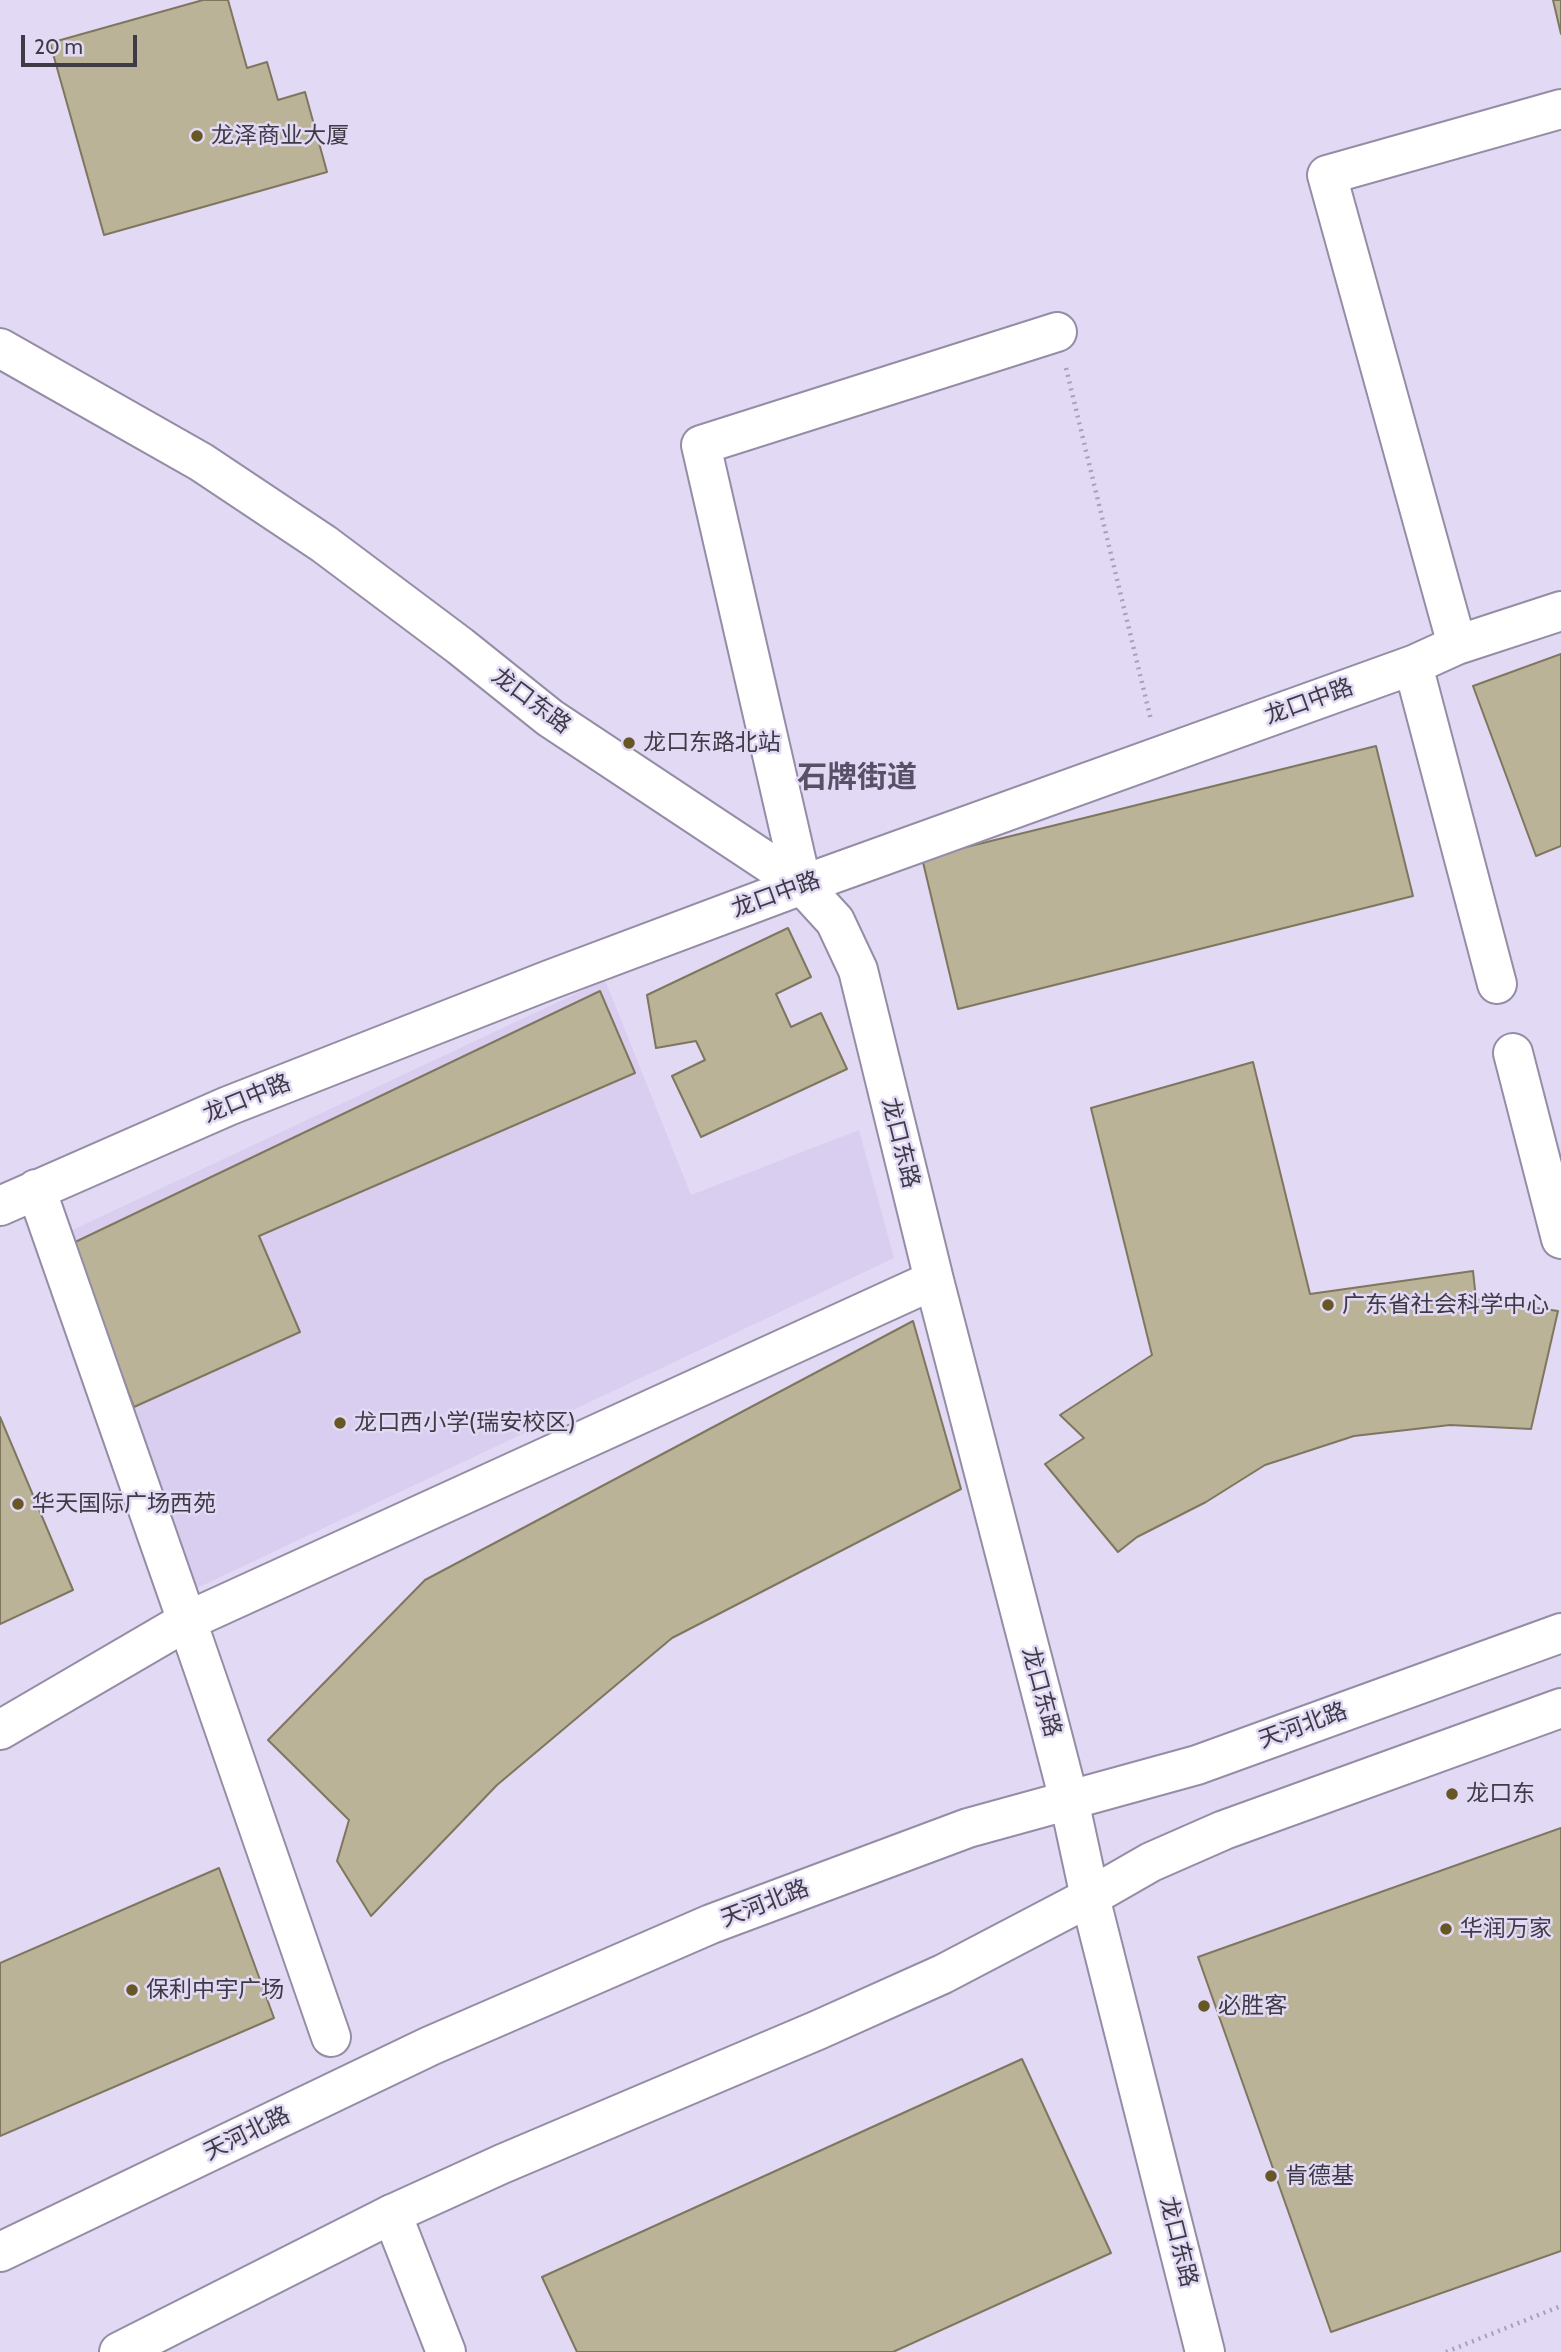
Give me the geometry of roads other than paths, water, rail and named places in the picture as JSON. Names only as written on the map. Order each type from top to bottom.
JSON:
[{"type":"street","points":[[1457,645],[1328,175],[1561,109]]},
{"type":"street","points":[[802,885],[701,445],[1057,332]]},
{"type":"street","name":"龙口东路","points":[[0,348],[201,462],[313,537],[460,646],[550,718],[802,885],[835,921],[858,970],[934,1280],[1069,1800],[1090,1897],[1205,2352]]},
{"type":"street","name":"龙口中路","points":[[0,1206],[147,1140],[360,1054],[802,885],[1413,664],[1457,645],[1561,611]]},
{"type":"street","points":[[1413,664],[1497,984]]},
{"type":"street","points":[[1513,1053],[1561,1239]]},
{"type":"street","points":[[36,1189],[331,2037]]},
{"type":"street","points":[[0,1730],[187,1621],[934,1280]]},
{"type":"street","name":"天河北路","points":[[0,2252],[430,2046],[711,1924],[968,1828],[1197,1765],[1561,1633]]},
{"type":"street","points":[[119,2352],[392,2214],[943,1974],[1151,1863],[1224,1830],[1561,1708]]},
{"type":"street","points":[[392,2214],[446,2352]]},
{"type":"place","name":"龙泽商业大厦","points":[[197,136]]},
{"type":"place","name":"龙口东路北站","points":[[629,743]]},
{"type":"place","name":"广东省社会科学中心","points":[[1328,1305]]},
{"type":"place","name":"龙口西小学(瑞安校区)","points":[[340,1423]]},
{"type":"place","name":"华天国际广场西苑","points":[[18,1504]]},
{"type":"place","name":"龙口东","points":[[1452,1794]]},
{"type":"place","name":"华润万家","points":[[1446,1929]]},
{"type":"place","name":"保利中宇广场","points":[[132,1990]]},
{"type":"place","name":"必胜客","points":[[1204,2006]]},
{"type":"place","name":"肯德基","points":[[1271,2176]]},
{"type":"district","name":"石牌街道","points":[[857,778]]}]
